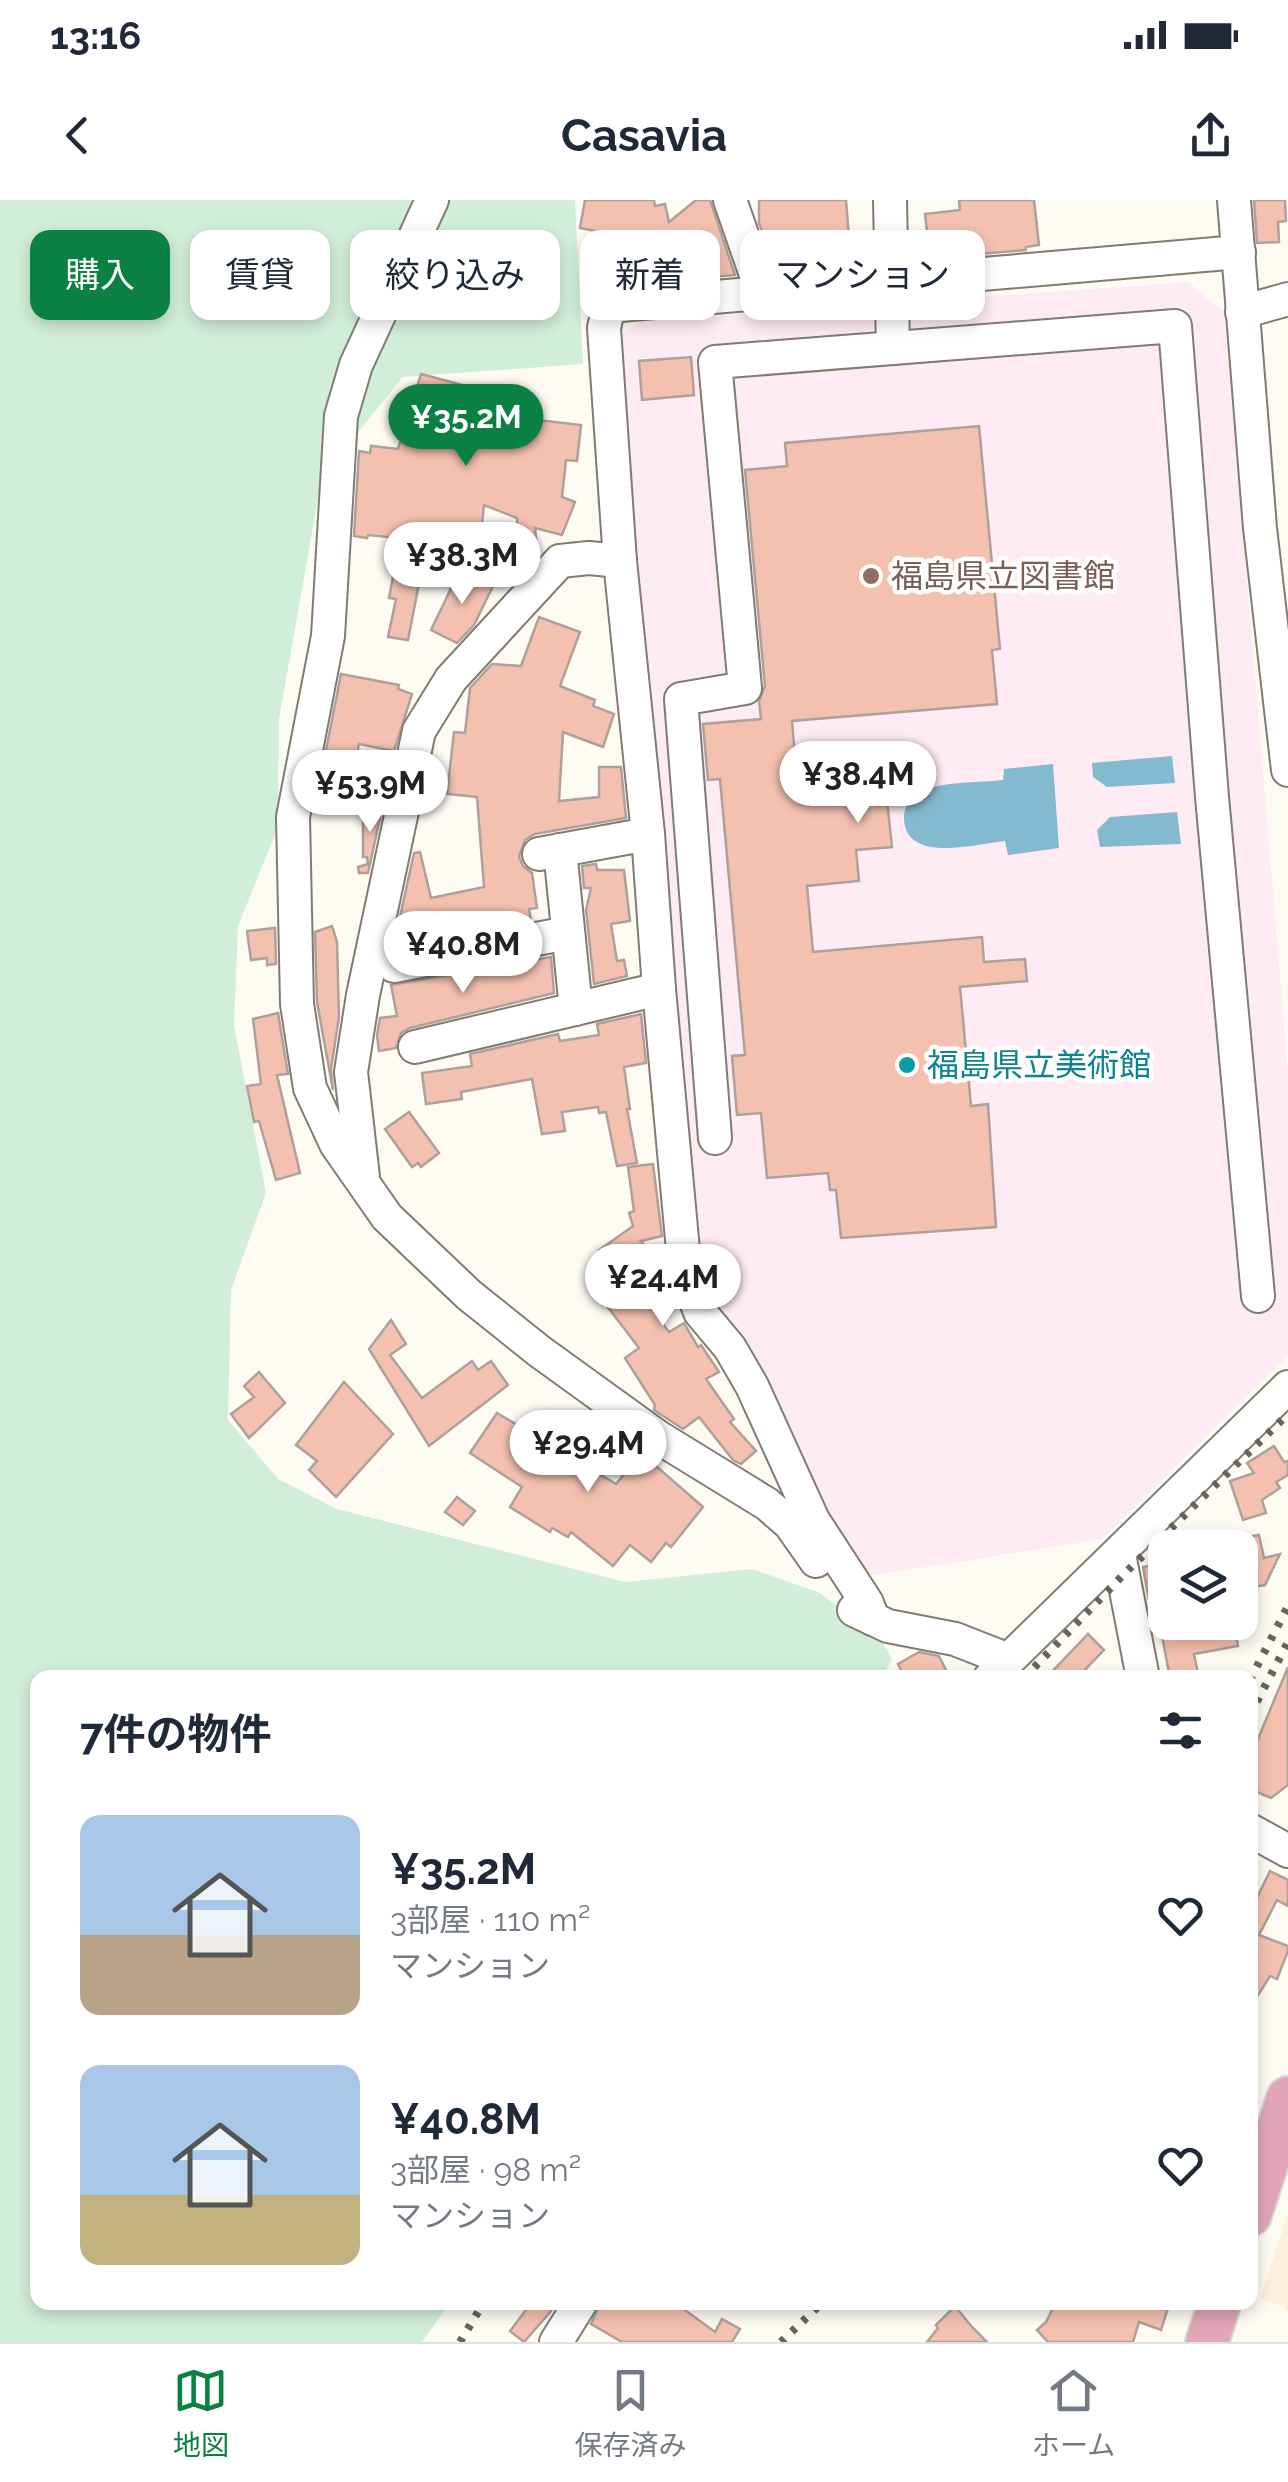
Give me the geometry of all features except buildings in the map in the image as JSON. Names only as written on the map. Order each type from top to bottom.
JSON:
[{"type":"main road","points":[[1258,2190],[1288,2098]]},
{"type":"main road","points":[[1207,2342],[1217,2310]]},
{"type":"street","points":[[432,200],[356,365],[341,416],[328,636],[293,817],[297,1004],[310,1088],[336,1144],[387,1217],[469,1295],[511,1328],[658,1437],[767,1504],[790,1524],[847,1606],[888,1626],[955,1639],[998,1668],[1288,1387]]},
{"type":"street","points":[[730,200],[740,230]]},
{"type":"street","points":[[890,200],[891,230]]},
{"type":"street","points":[[1234,200],[1242,312],[1274,524],[1288,770]]},
{"type":"street","points":[[985,272],[1239,252]]},
{"type":"street","points":[[740,294],[609,306],[604,328],[620,561],[648,834],[658,989],[685,1272],[700,1312],[730,1348],[752,1386],[813,1520],[867,1602],[874,1620]]},
{"type":"street","points":[[1242,312],[1288,300]]},
{"type":"street","points":[[893,320],[893,348]]},
{"type":"street","points":[[715,1138],[681,700],[745,688],[715,362],[1175,326],[1212,797],[1258,1296]]},
{"type":"street","points":[[364,1184],[351,1072],[363,995],[419,730],[452,679],[560,561],[620,561]]},
{"type":"street","points":[[576,1008],[568,933],[549,852],[648,834]]},
{"type":"street","points":[[394,966],[568,933]]},
{"type":"street","points":[[414,1047],[658,989]]},
{"type":"street","points":[[1119,1554],[1141,1670]]},
{"type":"street","points":[[1258,1834],[1288,1850]]},
{"type":"street","points":[[556,2342],[576,2310]]},
{"type":"shaded area","points":[[1188,282],[1225,313],[1288,1074],[1288,1356],[1103,1539],[862,1577],[707,1307],[614,341],[641,321],[720,320],[720,315],[740,314],[740,320],[985,320],[985,296]]},
{"type":"shaded area","points":[[1288,2213],[1288,2313],[1284,2306],[1260,2299]]},
{"type":"green space","points":[[0,200],[575,200],[583,364],[403,377],[322,476],[279,719],[278,827],[238,926],[234,1025],[266,1193],[231,1290],[228,1420],[278,1479],[337,1509],[625,1582],[752,1569],[820,1593],[881,1639],[892,1659],[886,1670],[30,1670],[30,2310],[445,2310],[422,2342],[0,2342]]},
{"type":"water","points":[[1172,756],[1175,783],[1107,787],[1093,777],[1092,763]]},
{"type":"water","points":[[1053,764],[1059,848],[1008,855],[1005,841],[929,847],[908,833],[905,809],[925,790],[1003,780],[1004,769]]},
{"type":"water","points":[[1177,812],[1181,844],[1100,847],[1097,830],[1110,817]]},
{"type":"railway","points":[[1032,1670],[1288,1414]]},
{"type":"railway","points":[[1255,1670],[1288,1606]]},
{"type":"railway","points":[[1258,1700],[1288,1642]]},
{"type":"railway","points":[[460,2342],[479,2310]]},
{"type":"railway","points":[[781,2342],[815,2310]]},
{"type":"place","name":"福島県立図書館","points":[[871,576]]},
{"type":"place","name":"福島県立美術館","points":[[907,1065]]}]
